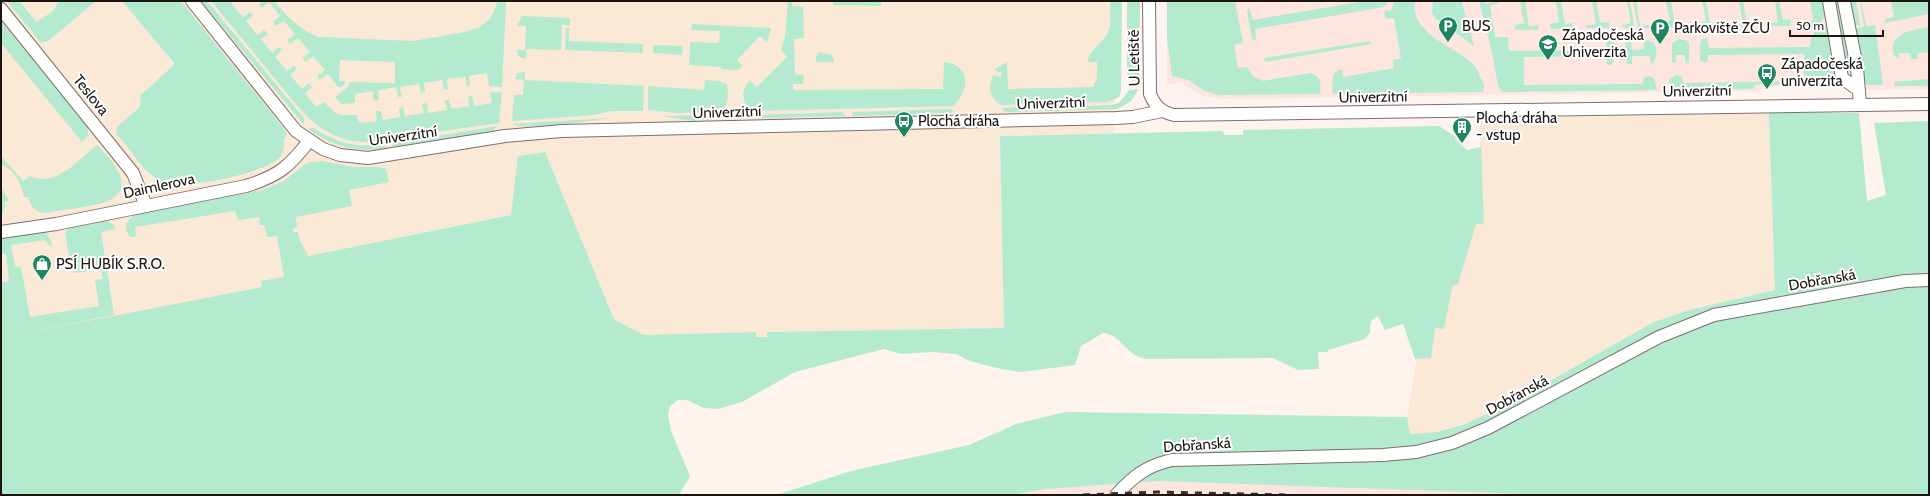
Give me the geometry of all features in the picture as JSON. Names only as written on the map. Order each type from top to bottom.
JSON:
[{"type":"street","name":"Univerzitní","points":[[192,1],[284,117],[309,141],[323,149],[340,155],[368,158],[505,136],[562,131],[1116,118],[1132,117],[1162,111],[1181,116],[1929,104]]},
{"type":"street","name":"U Letiště","points":[[1149,1],[1150,94],[1156,106],[1162,111]]},
{"type":"street","points":[[1829,1],[1842,78],[1859,90]]},
{"type":"street","points":[[1844,1],[1860,104]]},
{"type":"street","name":"Teslova","points":[[1,10],[133,173],[146,206]]},
{"type":"street","name":"Daimlerova","points":[[1,232],[56,224],[246,186],[268,179],[282,171],[309,141]]},
{"type":"street","name":"Dobřanská","points":[[1116,495],[1127,483],[1145,469],[1155,464],[1172,460],[1383,455],[1416,452],[1452,443],[1488,428],[1659,337],[1714,315],[1905,281],[1929,280]]},
{"type":"shaded area","points":[[1,1],[1116,1],[1114,133],[1000,136],[1004,328],[768,332],[767,337],[756,337],[756,332],[643,335],[614,319],[545,152],[518,156],[511,215],[308,256],[296,282],[1,338]]},
{"type":"shaded area","name":"Západočeská Univerzita","points":[[1167,1],[1929,1],[1929,89],[1859,90],[1822,86],[1774,86],[1755,91],[1224,99],[1203,96],[1182,83],[1167,84]]},
{"type":"shaded area","points":[[1769,113],[1775,290],[1689,310],[1652,323],[1525,395],[1466,424],[1437,432],[1410,434],[1407,417],[1428,290],[1476,223],[1484,223],[1479,119]]},
{"type":"shaded area","points":[[1157,481],[1479,491],[1553,495],[1011,495],[1046,489]]},
{"type":"green space","points":[[7,1],[19,1],[37,22],[53,11],[59,1],[96,1],[48,41],[41,43]]},
{"type":"green space","points":[[122,1],[181,1],[285,130],[287,136],[284,138],[281,156],[273,162],[244,174],[207,182],[175,185],[165,183],[150,174],[116,134],[118,126],[140,107],[141,95],[175,64]]},
{"type":"green space","points":[[201,1],[207,1],[304,118],[304,125]]},
{"type":"green space","points":[[211,1],[234,1],[231,3],[243,17],[250,12],[253,16],[246,21],[257,35],[264,30],[268,34],[261,39],[272,53],[279,47],[282,50],[275,57],[287,71],[294,65],[297,69],[290,75],[302,89],[309,83],[312,87],[305,93],[316,107],[324,102],[335,113],[357,115],[359,123],[377,121],[376,111],[381,111],[383,120],[400,117],[399,108],[403,107],[405,116],[424,113],[422,104],[427,103],[428,113],[447,110],[445,100],[449,100],[451,109],[470,106],[468,97],[472,96],[474,106],[492,103],[490,92],[502,92],[499,123],[366,142],[347,140],[338,137],[314,123],[300,109]]},
{"type":"green space","points":[[263,1],[274,1],[289,18],[300,27],[319,37],[413,41],[465,32],[478,28],[489,20],[496,7],[497,1],[506,1],[502,87],[489,86],[487,73],[469,76],[470,86],[467,86],[465,77],[447,79],[448,89],[444,90],[442,80],[424,83],[425,92],[421,93],[419,84],[400,87],[402,97],[398,97],[396,87],[378,90],[379,100],[374,101],[373,91],[355,94],[355,103],[342,104],[335,97],[349,86],[349,82],[395,83],[395,62],[340,60],[339,81],[345,81],[345,84],[339,88],[328,74],[320,80],[317,76],[325,70],[313,56],[306,62],[302,58],[310,52],[298,38],[290,44],[287,40],[295,34],[284,21],[276,26],[273,22],[280,16],[269,2],[262,8],[259,5]]},
{"type":"green space","points":[[788,1],[792,1],[792,6],[803,7],[804,38],[794,39],[795,74],[804,75],[803,84],[793,84],[793,90],[943,89],[944,62],[953,64],[963,73],[965,85],[963,92],[954,106],[750,111],[743,96],[743,92],[747,84],[750,81],[757,87],[787,57],[781,50],[785,37]]},
{"type":"green space","points":[[833,1],[881,1],[881,6],[833,5]]},
{"type":"green space","points":[[1110,1],[1122,1],[1121,91],[1119,97],[1108,102],[1001,105],[994,99],[990,88],[993,75],[1001,77],[1002,73],[994,70],[1007,62],[1008,89],[1093,87],[1097,79],[1097,62],[1088,62],[1090,54],[1108,32],[1110,21]]},
{"type":"green space","points":[[1127,1],[1140,1],[1139,81],[1130,80],[1127,73]]},
{"type":"green space","points":[[1167,1],[1235,1],[1243,43],[1234,45],[1238,68],[1247,67],[1253,76],[1263,81],[1311,73],[1320,81],[1320,94],[1219,95],[1205,91],[1188,80],[1172,76],[1167,39]]},
{"type":"green space","points":[[1365,1],[1389,1],[1384,7],[1255,29],[1256,41],[1252,39],[1247,11],[1249,8],[1253,20]]},
{"type":"green space","points":[[1395,1],[1415,1],[1415,12],[1425,30],[1472,63],[1483,83],[1483,92],[1333,94],[1333,78],[1338,70],[1342,69],[1343,77],[1394,68],[1393,60],[1401,58],[1394,18],[1386,19],[1384,11],[1392,10]]},
{"type":"green space","points":[[1433,1],[1460,1],[1462,3],[1474,46],[1435,18],[1432,13]]},
{"type":"green space","points":[[1479,1],[1486,1],[1486,4],[1499,1],[1499,3],[1490,5],[1495,37],[1508,37],[1509,51],[1606,50],[1607,41],[1614,41],[1614,61],[1611,65],[1607,65],[1606,56],[1524,57],[1524,85],[1642,84],[1644,78],[1648,76],[1654,78],[1657,90],[1502,92],[1498,85],[1491,48]]},
{"type":"green space","points":[[1520,1],[1525,1],[1529,26],[1538,25],[1539,27],[1537,30],[1517,30],[1514,28],[1515,25],[1524,23]]},
{"type":"green space","points":[[1556,1],[1561,1],[1565,24],[1573,23],[1573,28],[1553,29],[1550,27],[1550,24],[1559,22]]},
{"type":"green space","points":[[1592,1],[1596,1],[1600,23],[1609,22],[1609,28],[1586,28],[1586,26],[1596,24]]},
{"type":"green space","points":[[1627,1],[1630,1],[1634,24],[1632,29],[1622,27],[1621,25],[1631,23]]},
{"type":"green space","points":[[1633,1],[1636,1],[1640,26],[1649,25],[1649,28],[1638,27]]},
{"type":"green space","points":[[1666,1],[1671,1],[1675,25],[1685,23],[1684,27],[1664,28],[1661,26],[1661,23],[1670,21]]},
{"type":"green space","points":[[1702,1],[1706,1],[1710,24],[1720,22],[1719,27],[1697,27],[1697,23],[1706,21]]},
{"type":"green space","points":[[1739,1],[1743,1],[1747,23],[1756,21],[1755,27],[1733,27],[1743,24]]},
{"type":"green space","points":[[1775,1],[1779,1],[1783,20],[1790,19],[1791,26],[1768,26],[1768,24],[1778,22]]},
{"type":"green space","points":[[1810,1],[1822,1],[1825,16],[1821,22],[1826,26],[1834,74],[1832,79],[1826,84],[1805,86],[1774,85],[1767,87],[1762,84],[1754,85],[1754,89],[1669,90],[1669,79],[1677,75],[1681,76],[1684,83],[1804,81],[1804,54],[1708,55],[1708,61],[1705,63],[1700,61],[1700,43],[1702,39],[1707,38],[1709,48],[1810,47],[1811,38],[1814,37],[1814,26],[1805,26],[1803,24],[1813,20]]},
{"type":"green space","points":[[1833,1],[1841,1],[1852,70],[1849,72],[1847,72]]},
{"type":"green space","points":[[1849,1],[1856,1],[1860,25],[1853,26]]},
{"type":"green space","points":[[1860,1],[1866,26],[1875,25],[1883,85],[1867,85],[1863,79],[1853,29],[1864,27]]},
{"type":"green space","points":[[1891,1],[1929,1],[1929,14],[1885,23],[1885,19],[1894,17]]},
{"type":"green space","points":[[522,16],[570,18],[570,25],[562,25],[561,50],[526,49],[526,59],[519,57],[516,50],[525,50],[526,26],[517,26]]},
{"type":"green space","points":[[1,21],[84,122],[88,128],[88,136],[82,142],[1,43]]},
{"type":"green space","points":[[692,24],[771,28],[767,42],[760,36],[737,60],[743,66],[737,70],[721,69],[721,67],[689,65],[690,42],[719,43],[720,31],[691,30]]},
{"type":"green space","points":[[1929,27],[1929,52],[1918,53],[1918,59],[1911,59],[1910,53],[1899,53],[1899,59],[1894,56],[1894,42],[1897,38],[1909,31]]},
{"type":"green space","points":[[566,28],[569,28],[569,41],[643,44],[643,53],[565,50]]},
{"type":"green space","points":[[1679,39],[1686,40],[1689,43],[1689,62],[1687,64],[1685,62],[1685,55],[1676,55],[1676,63],[1672,62],[1672,43]]},
{"type":"green space","points":[[1627,40],[1631,41],[1632,50],[1644,49],[1644,43],[1646,40],[1653,42],[1656,47],[1656,57],[1654,62],[1651,64],[1650,56],[1632,56],[1632,64],[1627,64],[1625,42]]},
{"type":"green space","points":[[1370,41],[1371,44],[1265,62],[1264,58]]},
{"type":"green space","points":[[653,45],[683,46],[682,55],[653,53]]},
{"type":"green space","points":[[819,52],[832,55],[834,62],[816,62],[816,57]]},
{"type":"green space","points":[[525,71],[525,80],[644,86],[643,111],[611,111],[594,115],[512,121],[514,95],[523,95],[524,80],[515,79],[517,74]]},
{"type":"green space","points":[[1929,79],[1929,86],[1895,86],[1894,82]]},
{"type":"green space","points":[[705,80],[719,81],[727,84],[728,96],[724,112],[677,113],[648,110],[648,86],[704,90]]},
{"type":"green space","points":[[1139,89],[1131,101],[1118,109],[1002,111],[1004,108],[1112,105],[1119,103],[1129,90]]},
{"type":"green space","points":[[951,109],[953,112],[950,113],[852,116],[853,112]]},
{"type":"green space","points":[[842,112],[846,116],[763,118],[753,115]]},
{"type":"green space","points":[[1769,113],[1859,113],[1867,201],[1886,195],[1874,123],[1929,121],[1929,495],[1553,495],[1157,481],[1046,489],[1011,495],[776,495],[851,471],[969,445],[1016,424],[1065,412],[1407,417],[1410,434],[1437,432],[1466,424],[1525,395],[1652,323],[1689,310],[1775,290]]},
{"type":"green space","points":[[720,115],[714,118],[699,121],[661,116]]},
{"type":"green space","points":[[608,118],[543,126],[518,126],[512,124]]},
{"type":"green space","points":[[498,126],[493,130],[484,133],[392,147],[394,143]]},
{"type":"green space","points":[[1439,126],[1456,137],[1455,139],[1467,150],[1481,147],[1484,224],[1476,224],[1458,284],[1452,287],[1444,329],[1435,328],[1431,358],[1415,359],[1403,324],[1385,330],[1378,316],[1372,321],[1370,325],[1370,333],[1365,339],[1328,350],[1328,352],[1318,352],[1319,369],[1298,370],[1273,358],[1146,359],[1138,357],[1120,341],[1103,333],[1081,346],[1075,365],[1021,372],[1001,369],[970,361],[956,354],[933,352],[902,354],[884,349],[795,372],[742,402],[718,409],[704,408],[687,400],[678,400],[670,406],[668,415],[671,431],[690,476],[679,495],[1,495],[1,282],[9,281],[6,254],[1,254],[1,238],[44,231],[50,239],[52,248],[45,240],[11,245],[15,267],[21,266],[30,317],[99,306],[95,280],[103,279],[101,269],[76,273],[72,271],[65,233],[70,227],[105,220],[114,225],[115,229],[101,232],[114,315],[5,337],[262,287],[261,281],[284,277],[277,236],[267,237],[264,225],[260,225],[259,217],[238,220],[235,211],[135,227],[136,237],[130,237],[126,231],[127,222],[135,214],[262,190],[284,181],[304,165],[311,162],[322,161],[354,167],[378,167],[386,169],[389,182],[349,190],[352,206],[296,217],[297,227],[293,228],[294,232],[298,232],[300,241],[308,256],[511,215],[518,156],[545,152],[614,319],[643,335],[756,332],[756,337],[767,337],[767,332],[1004,328],[1000,136],[1223,131],[1224,135],[1243,135],[1243,130]]},
{"type":"green space","points":[[313,127],[329,137],[346,143],[364,146],[383,144],[387,148],[366,150],[346,147],[327,140],[309,129]]},
{"type":"green space","points":[[97,145],[114,164],[121,180],[121,187],[118,194],[110,200],[89,206],[46,213],[36,210],[32,206],[28,197],[24,197],[14,173],[1,164],[1,156],[23,181],[30,176],[40,179],[49,178],[66,171]]},
{"type":"green space","points":[[3,190],[9,201],[5,201],[4,211],[1,217],[1,191]]},
{"type":"railway","points":[[1083,495],[1157,492],[1285,495]]},
{"type":"place","name":"BUS","points":[[1448,43]]},
{"type":"place","name":"Parkoviště ZČU","points":[[1660,45]]},
{"type":"place","name":"Západočeská Univerzita","points":[[1548,61]]},
{"type":"place","name":"Západočeská univerzita","points":[[1767,90]]},
{"type":"place","name":"Plochá dráha","points":[[904,138]]},
{"type":"place","name":"Plochá dráha - vstup","points":[[1462,144]]},
{"type":"place","name":"PSÍ HUBÍK S.R.O.","points":[[42,281]]}]
